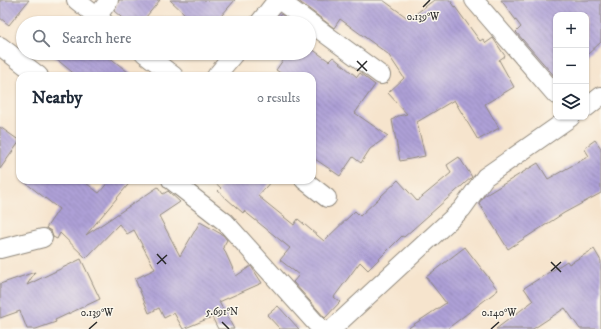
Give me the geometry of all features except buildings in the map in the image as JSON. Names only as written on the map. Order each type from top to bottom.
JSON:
[{"type":"street","points":[[76,0],[96,16]]},
{"type":"street","points":[[103,16],[109,0]]},
{"type":"street","points":[[265,16],[278,0],[300,16]]},
{"type":"street","points":[[474,0],[553,92]]},
{"type":"street","points":[[316,28],[381,75]]},
{"type":"street","points":[[0,46],[16,58]]},
{"type":"street","points":[[18,60],[34,72]]},
{"type":"street","points":[[153,60],[169,72]]},
{"type":"street","points":[[219,72],[229,60]]},
{"type":"street","points":[[332,329],[462,209],[486,177],[567,120]]},
{"type":"street","points":[[177,184],[225,222],[321,329]]},
{"type":"street","points":[[309,184],[326,198]]},
{"type":"street","points":[[0,248],[43,238]]}]
